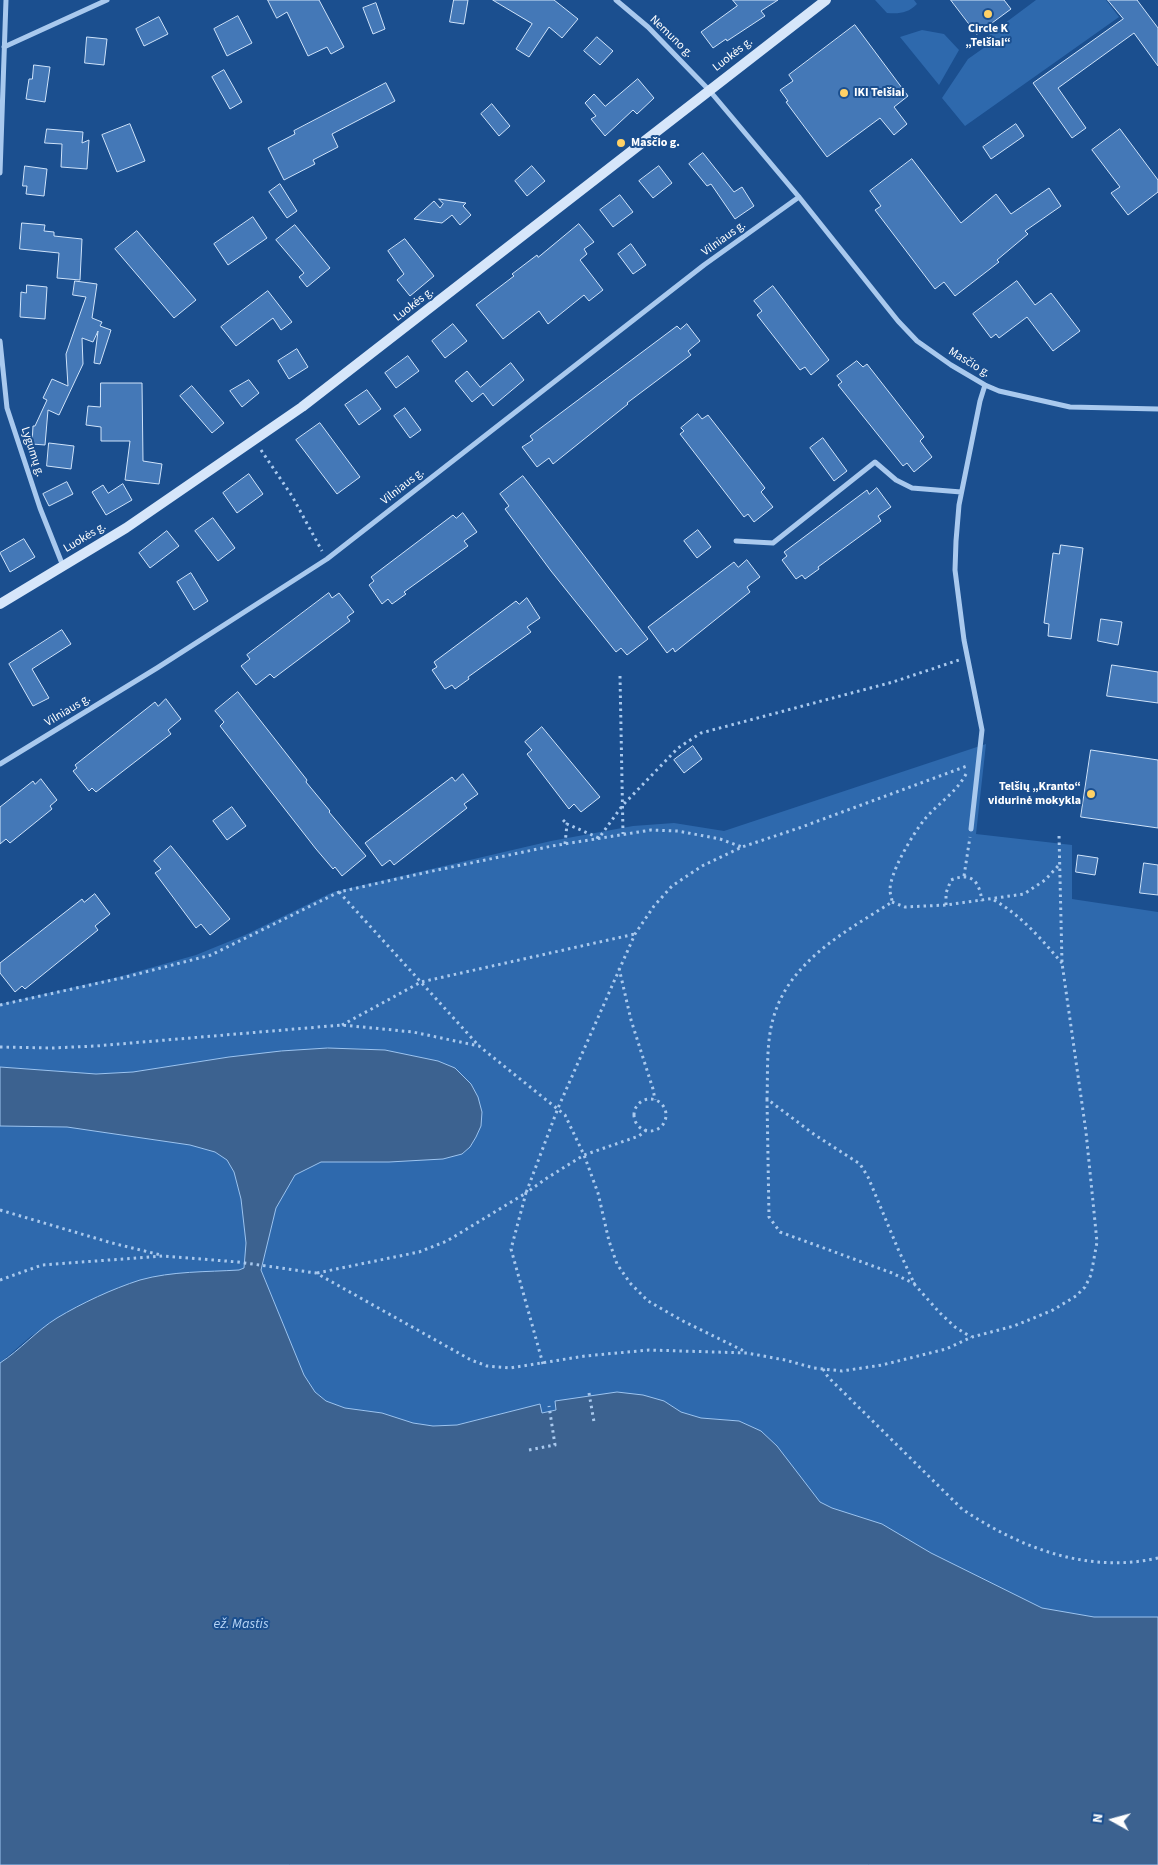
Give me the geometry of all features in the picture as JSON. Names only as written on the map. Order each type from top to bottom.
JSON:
[{"type":"main road","name":"Luokės g.","points":[[0,604],[126,528],[256,441],[369,356],[826,0]]},
{"type":"street","points":[[0,173],[6,0]]},
{"type":"street","points":[[4,47],[107,0]]},
{"type":"street","name":"Nemuno g.","points":[[616,0],[648,28],[709,90]]},
{"type":"street","name":"Masčio g.","points":[[709,90],[799,197],[880,299],[917,341],[984,385],[1037,401],[1070,408],[1158,409]]},
{"type":"street","name":"Vilniaus g.","points":[[0,764],[157,668],[327,559],[704,265],[799,197]]},
{"type":"street","name":"Lygumų g.","points":[[0,341],[8,408],[40,508],[63,566]]},
{"type":"street","points":[[971,829],[982,730],[967,657],[956,570],[956,540],[961,492],[984,385]]},
{"type":"street","points":[[736,542],[773,543],[875,462],[896,480],[912,488],[961,492]]},
{"type":"path","points":[[256,441],[292,496],[327,559]]},
{"type":"path","points":[[599,838],[622,806],[678,748],[701,733],[893,682],[967,657]]},
{"type":"path","points":[[620,676],[622,834]]},
{"type":"path","points":[[543,1364],[511,1249],[526,1193],[558,1108],[635,934],[654,906],[672,886],[702,866],[742,847],[971,765],[964,778],[945,801],[925,820],[899,860],[890,889],[892,902]]},
{"type":"path","points":[[563,820],[567,824],[599,838]]},
{"type":"path","points":[[565,844],[567,824]]},
{"type":"path","points":[[964,876],[971,829]]},
{"type":"path","points":[[0,1005],[210,956],[339,892],[565,844],[651,830],[678,831],[720,839],[742,847]]},
{"type":"path","points":[[316,1273],[471,1360],[487,1366],[510,1368],[586,1356],[650,1350],[747,1353],[823,1369],[842,1371],[882,1365],[946,1349],[972,1337],[1014,1326],[1053,1310],[1076,1296],[1085,1287],[1091,1275],[1097,1253],[1086,1132],[1062,963],[1059,834]]},
{"type":"path","points":[[892,902],[905,907],[946,905],[994,900],[1024,894],[1045,880],[1059,865]]},
{"type":"path","points":[[946,905],[946,893],[951,880],[964,876],[970,877],[978,884],[982,901]]},
{"type":"path","points":[[339,892],[479,1046],[565,1115],[584,1155],[598,1193],[609,1241],[617,1264],[630,1283],[648,1300],[682,1321],[747,1353]]},
{"type":"path","points":[[994,900],[1012,911],[1033,929],[1062,963]]},
{"type":"path","points":[[892,902],[812,956],[793,978],[780,1000],[773,1020],[769,1042],[767,1099],[769,1217],[780,1232],[892,1273],[916,1285]]},
{"type":"path","points":[[342,1025],[421,982],[635,934]]},
{"type":"path","points":[[619,968],[631,1020],[655,1100]]},
{"type":"path","points":[[0,1047],[52,1048],[96,1046],[342,1025],[413,1032],[479,1046]]},
{"type":"path","points":[[650,1099],[655,1100],[664,1106],[666,1111],[665,1121],[658,1129],[646,1130],[636,1122],[634,1112],[640,1102],[650,1099]]},
{"type":"path","points":[[767,1099],[815,1135],[860,1164],[868,1177],[898,1249],[916,1285],[950,1322],[972,1337]]},
{"type":"path","points":[[0,1280],[42,1264],[163,1256],[238,1262],[316,1273],[419,1252],[447,1241],[584,1155],[640,1136],[646,1130]]},
{"type":"path","points":[[0,1210],[163,1256]]},
{"type":"path","points":[[823,1369],[828,1377],[962,1510],[984,1524],[1056,1556],[1079,1561],[1103,1563],[1139,1562],[1158,1558]]},
{"type":"path","points":[[589,1393],[594,1422]]},
{"type":"path","points":[[529,1450],[555,1445],[549,1406]]},
{"type":"shaded area","points":[[875,0],[914,0],[917,4],[904,12],[887,13]]},
{"type":"shaded area","points":[[1036,0],[1106,0],[1119,17],[965,126],[942,98],[968,59],[985,47],[981,41]]},
{"type":"shaded area","points":[[922,30],[944,34],[959,50],[939,85],[900,37]]},
{"type":"shaded area","points":[[986,744],[976,834],[1072,845],[1072,899],[1158,912],[1158,1617],[1094,1617],[1042,1608],[931,1553],[882,1524],[832,1508],[820,1502],[777,1446],[761,1431],[739,1421],[701,1418],[681,1412],[664,1401],[556,1410],[542,1413],[540,1404],[456,1425],[433,1426],[413,1423],[382,1413],[345,1408],[326,1401],[315,1392],[304,1375],[261,1270],[276,1208],[295,1175],[321,1162],[462,1154],[470,1147],[476,1137],[438,1061],[385,1050],[356,1049],[229,1057],[133,1072],[96,1074],[0,1067],[0,1004],[118,977],[196,955],[245,935],[333,892],[551,841],[633,826],[674,823],[724,831]]},
{"type":"shaded area","points":[[0,1126],[67,1127],[190,1145],[215,1152],[227,1160],[234,1172],[241,1199],[246,1243],[244,1268],[141,1280],[99,1297],[57,1318],[30,1337],[0,1363]]},
{"type":"water","name":"ež. Mastis","points":[[328,1048],[385,1050],[438,1061],[455,1068],[471,1084],[478,1097],[482,1112],[481,1126],[476,1137],[470,1147],[462,1154],[443,1159],[389,1162],[321,1162],[295,1175],[276,1208],[261,1270],[304,1375],[315,1392],[326,1401],[345,1408],[382,1413],[413,1423],[433,1426],[457,1425],[540,1404],[542,1413],[556,1410],[555,1401],[617,1392],[643,1395],[664,1401],[681,1412],[701,1418],[739,1421],[761,1431],[777,1446],[820,1502],[832,1508],[882,1524],[931,1553],[1042,1608],[1094,1617],[1158,1617],[1158,1865],[0,1865],[0,1363],[57,1318],[119,1288],[140,1280],[164,1275],[239,1270],[244,1268],[246,1243],[241,1199],[234,1172],[227,1160],[215,1152],[190,1145],[67,1127],[0,1126],[0,1067],[96,1074],[133,1072],[229,1057]]},
{"type":"building","points":[[268,0],[319,0],[344,47],[331,54],[327,47],[308,56],[287,12],[277,18]]},
{"type":"building","points":[[454,0],[468,0],[464,24],[450,22]]},
{"type":"building","points":[[493,0],[554,0],[578,19],[562,38],[549,27],[529,57],[516,49],[532,24]]},
{"type":"building","points":[[733,0],[778,0],[761,11],[765,16],[713,48],[701,32],[737,6]]},
{"type":"building","name":"Circle K „Telšiai“","points":[[951,0],[1004,0],[1011,9],[977,34]]},
{"type":"building","points":[[1108,0],[1137,0],[1158,28],[1158,66],[1134,33],[1058,88],[1086,128],[1072,138],[1033,83],[1123,19]]},
{"type":"building","points":[[376,3],[385,29],[373,34],[363,8]]},
{"type":"building","points":[[238,16],[252,43],[227,56],[214,29]]},
{"type":"building","points":[[159,17],[168,34],[144,46],[136,29]]},
{"type":"building","name":"IKI Telšiai","points":[[855,25],[908,96],[894,107],[907,124],[894,135],[880,118],[827,157],[786,102],[788,101],[780,90],[793,81],[789,75]]},
{"type":"building","points":[[87,37],[107,39],[104,65],[85,63]]},
{"type":"building","points":[[597,37],[613,51],[600,65],[584,51]]},
{"type":"building","points":[[34,65],[50,67],[45,102],[26,99],[29,79],[32,79]]},
{"type":"building","points":[[224,70],[242,102],[230,109],[212,77]]},
{"type":"building","points":[[638,79],[654,98],[637,114],[633,110],[605,136],[591,119],[596,116],[585,103],[594,94],[605,106]]},
{"type":"building","points":[[386,83],[395,101],[332,134],[338,147],[313,160],[315,164],[284,180],[268,148],[295,134],[294,131]]},
{"type":"building","points":[[492,104],[510,126],[499,136],[481,114]]},
{"type":"building","points":[[130,124],[145,161],[117,172],[102,135]]},
{"type":"building","points":[[1016,124],[1024,136],[991,159],[983,147]]},
{"type":"building","points":[[47,129],[83,132],[82,143],[89,140],[87,169],[61,167],[62,144],[45,143]]},
{"type":"building","points":[[1120,129],[1158,180],[1158,192],[1128,215],[1111,193],[1120,187],[1092,150]]},
{"type":"building","points":[[703,153],[734,192],[742,187],[754,206],[735,219],[711,184],[707,186],[689,164]]},
{"type":"building","points":[[912,159],[961,223],[996,194],[1011,214],[1049,188],[1061,206],[1025,231],[1028,234],[997,260],[999,262],[955,296],[944,282],[935,289],[875,210],[881,206],[870,191]]},
{"type":"building","points":[[25,166],[47,169],[44,196],[26,194],[27,186],[23,186]]},
{"type":"building","points":[[532,166],[545,181],[527,196],[515,181]]},
{"type":"building","points":[[659,166],[672,183],[653,198],[639,181]]},
{"type":"building","points":[[280,184],[297,211],[287,218],[269,192]]},
{"type":"building","points":[[620,195],[633,212],[613,227],[600,210]]},
{"type":"building","points":[[439,199],[466,203],[463,206],[471,215],[460,225],[452,215],[442,223],[414,219],[434,201],[440,208],[443,204]]},
{"type":"building","points":[[253,217],[267,238],[228,265],[214,244]]},
{"type":"building","points":[[22,223],[45,225],[44,231],[54,232],[54,236],[82,239],[80,280],[57,278],[59,253],[20,249]]},
{"type":"building","points":[[579,224],[594,242],[584,249],[587,254],[580,260],[603,290],[589,301],[584,295],[548,324],[539,311],[503,339],[476,305],[514,276],[512,274],[537,255],[538,257]]},
{"type":"building","points":[[295,225],[330,268],[307,287],[299,277],[304,273],[276,240]]},
{"type":"building","points":[[137,231],[196,300],[174,318],[115,249]]},
{"type":"building","points":[[405,239],[434,276],[410,296],[397,280],[404,274],[388,251]]},
{"type":"building","points":[[631,244],[646,265],[633,274],[618,254]]},
{"type":"building","points":[[75,281],[97,284],[92,318],[102,322],[100,326],[111,330],[100,364],[94,363],[98,331],[93,342],[82,338],[83,364],[59,415],[48,410],[45,445],[32,444],[33,426],[35,426],[47,400],[43,398],[52,379],[68,386],[66,354],[86,297],[73,295]]},
{"type":"building","points":[[1017,281],[1035,305],[1051,293],[1080,331],[1053,351],[1027,317],[999,338],[996,334],[991,338],[973,314]]},
{"type":"building","points":[[27,285],[47,287],[45,319],[20,317],[21,292],[26,293]]},
{"type":"building","points":[[773,286],[829,360],[811,375],[805,367],[800,370],[757,315],[762,311],[754,301]]},
{"type":"building","points":[[268,291],[292,322],[281,330],[273,318],[236,346],[221,327]]},
{"type":"building","points":[[453,324],[467,341],[445,358],[432,341]]},
{"type":"building","points":[[687,324],[700,341],[688,351],[691,355],[627,403],[553,464],[549,458],[537,467],[522,447],[533,440],[530,436],[677,326],[680,329]]},
{"type":"building","points":[[297,349],[308,367],[289,379],[278,361]]},
{"type":"building","points":[[408,356],[419,371],[396,388],[385,373]]},
{"type":"building","points":[[857,361],[863,367],[867,364],[924,437],[920,441],[932,457],[914,472],[907,463],[903,466],[838,385],[842,382],[837,376]]},
{"type":"building","points":[[511,363],[524,380],[493,406],[483,393],[472,402],[455,381],[467,371],[480,387]]},
{"type":"building","points":[[249,380],[259,393],[242,407],[230,391]]},
{"type":"building","points":[[101,383],[142,383],[143,461],[162,464],[159,484],[125,480],[130,441],[101,441],[101,427],[86,425],[88,406],[100,407]]},
{"type":"building","points":[[192,386],[224,423],[212,433],[180,396]]},
{"type":"building","points":[[367,390],[381,409],[359,425],[345,405]]},
{"type":"building","points":[[405,408],[421,430],[410,438],[394,416]]},
{"type":"building","points":[[698,414],[702,419],[708,415],[765,488],[761,492],[773,507],[754,522],[748,514],[744,517],[680,434],[684,431],[681,428]]},
{"type":"building","points":[[320,423],[360,477],[337,494],[296,440]]},
{"type":"building","points":[[823,438],[847,471],[834,481],[810,448]]},
{"type":"building","points":[[49,443],[74,446],[71,469],[47,466]]},
{"type":"building","points":[[249,474],[263,494],[237,513],[223,493]]},
{"type":"building","points":[[523,476],[648,639],[627,655],[621,648],[616,652],[551,571],[505,509],[509,506],[500,494]]},
{"type":"building","points":[[67,482],[73,494],[49,506],[43,494]]},
{"type":"building","points":[[123,484],[132,500],[106,515],[92,492],[103,485],[108,493]]},
{"type":"building","points":[[877,488],[891,507],[878,516],[881,521],[818,567],[819,569],[805,579],[802,575],[796,579],[782,560],[787,556],[784,552],[867,490],[869,494]]},
{"type":"building","points":[[463,513],[477,532],[464,541],[468,546],[404,592],[406,594],[392,604],[388,599],[382,604],[369,585],[374,581],[371,577],[453,515],[456,518]]},
{"type":"building","points":[[213,518],[235,548],[218,561],[195,531]]},
{"type":"building","points":[[698,530],[711,547],[697,558],[684,541]]},
{"type":"building","points":[[167,531],[179,546],[150,568],[139,553]]},
{"type":"building","points":[[24,539],[35,557],[10,572],[0,553]]},
{"type":"building","points":[[1061,545],[1083,548],[1071,639],[1048,636],[1049,624],[1044,623],[1053,553],[1059,554]]},
{"type":"building","points":[[747,560],[760,577],[747,587],[750,592],[675,652],[673,648],[667,653],[648,627],[734,562],[738,567]]},
{"type":"building","points":[[191,573],[208,601],[194,610],[177,582]]},
{"type":"building","points":[[329,593],[332,598],[339,593],[354,612],[347,617],[350,621],[274,678],[270,674],[256,685],[241,666],[250,659],[247,655]]},
{"type":"building","points":[[527,598],[540,618],[527,627],[531,632],[468,677],[469,679],[455,689],[452,685],[445,689],[432,670],[437,667],[434,662],[516,601],[519,604]]},
{"type":"building","points":[[1101,619],[1122,622],[1118,645],[1098,641]]},
{"type":"building","points":[[62,630],[71,644],[32,669],[49,698],[33,706],[9,664]]},
{"type":"building","points":[[1112,665],[1158,672],[1158,703],[1107,696]]},
{"type":"building","points":[[238,692],[307,780],[306,782],[329,812],[366,856],[342,876],[335,867],[333,869],[316,849],[220,726],[224,722],[215,711]]},
{"type":"building","points":[[166,699],[181,719],[168,730],[171,734],[96,792],[92,788],[89,791],[73,771],[77,768],[75,765],[155,702],[158,706]]},
{"type":"building","points":[[542,727],[600,797],[581,812],[574,804],[569,809],[527,754],[532,750],[525,742]]},
{"type":"building","points":[[693,746],[702,759],[684,773],[674,760]]},
{"type":"building","points":[[1091,750],[1158,760],[1158,828],[1081,817]]},
{"type":"building","points":[[463,774],[478,794],[464,804],[467,808],[394,865],[390,860],[382,866],[365,843],[452,777],[455,781]]},
{"type":"building","points":[[41,779],[57,800],[50,806],[52,809],[10,843],[6,839],[0,844],[0,807],[33,781],[35,784]]},
{"type":"building","points":[[232,807],[246,826],[227,840],[213,821]]},
{"type":"building","points":[[171,846],[230,919],[210,935],[201,924],[196,928],[155,873],[161,869],[154,861]]},
{"type":"building","points":[[1078,855],[1098,858],[1095,875],[1076,872]]},
{"type":"building","points":[[1144,863],[1158,865],[1158,895],[1140,893]]},
{"type":"building","points":[[95,894],[110,914],[95,926],[98,930],[25,989],[22,986],[15,992],[0,973],[0,963],[82,899],[84,902]]},
{"type":"place","name":"Circle K „Telšiai“","points":[[988,14]]},
{"type":"place","name":"IKI Telšiai","points":[[844,93]]},
{"type":"place","name":"Masčio g.","points":[[621,143]]},
{"type":"place","name":"Telšių „Kranto“ vidurinė mokykla","points":[[1091,794]]}]
